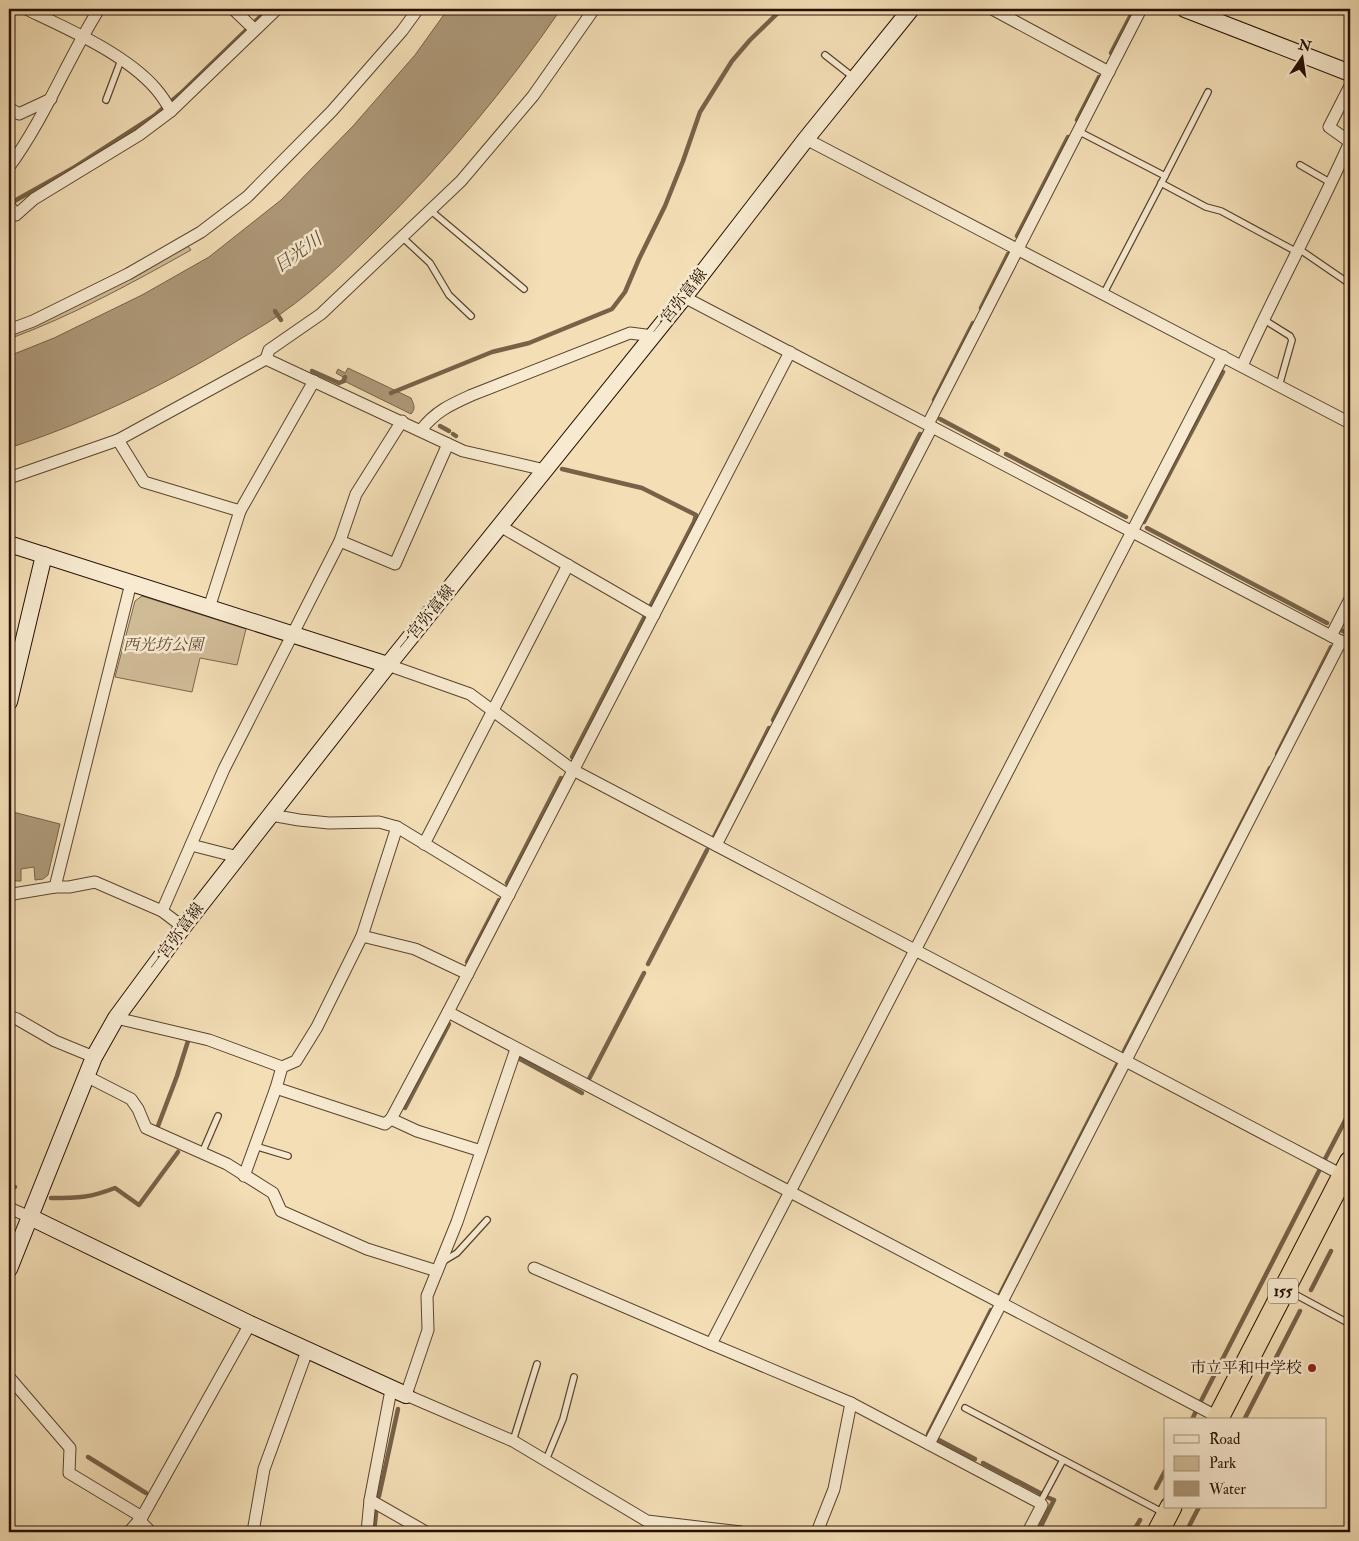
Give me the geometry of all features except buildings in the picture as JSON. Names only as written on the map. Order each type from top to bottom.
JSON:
[{"type":"highway","name":"155","points":[[1217,1418],[1348,1172]]},
{"type":"main road","name":"一宮弥富線","points":[[9,1268],[94,1057],[116,1018],[183,927],[388,665],[653,336],[806,139],[911,9]]},
{"type":"main road","points":[[1185,9],[1350,73]]},
{"type":"main road","points":[[9,544],[388,665]]},
{"type":"main road","points":[[9,702],[44,555]]},
{"type":"main road","points":[[30,1218],[307,1351],[398,1392]]},
{"type":"street","points":[[26,9],[82,36],[133,68],[156,89],[168,106]]},
{"type":"street","points":[[9,167],[51,99],[82,36],[99,9]]},
{"type":"street","points":[[233,9],[250,25]]},
{"type":"street","points":[[11,208],[16,215],[34,200],[139,135],[168,106],[277,9]]},
{"type":"street","points":[[9,330],[33,321],[128,274],[201,232],[247,197],[289,157],[332,111],[402,31],[418,9]]},
{"type":"street","points":[[9,478],[118,440],[266,359],[269,350],[321,314],[461,181],[532,96],[594,9]]},
{"type":"street","points":[[992,9],[1109,72]]},
{"type":"street","points":[[716,845],[1141,9]]},
{"type":"street","points":[[1242,366],[1263,318],[1331,184],[1350,142],[1329,128],[1350,86]]},
{"type":"street","points":[[9,108],[19,114],[51,99]]},
{"type":"street","points":[[806,139],[1350,423]]},
{"type":"street","points":[[684,297],[1341,641]]},
{"type":"street","points":[[420,430],[432,416],[472,395],[630,333],[653,336]]},
{"type":"street","points":[[276,1088],[385,1124],[391,1118],[468,974],[790,352]]},
{"type":"street","points":[[711,1344],[1223,356]]},
{"type":"street","points":[[266,359],[463,451],[545,470]]},
{"type":"street","points":[[209,608],[240,511],[314,381]]},
{"type":"street","points":[[162,911],[224,769],[340,541],[356,494],[402,421]]},
{"type":"street","points":[[118,440],[144,482],[240,511]]},
{"type":"street","points":[[340,541],[395,564],[448,444]]},
{"type":"street","points":[[500,526],[654,615]]},
{"type":"street","points":[[424,844],[568,565]]},
{"type":"street","points":[[55,887],[131,583]]},
{"type":"street","points":[[929,1444],[1341,641],[1350,600]]},
{"type":"street","points":[[388,665],[470,694],[573,770],[1126,1061],[1348,1172]]},
{"type":"street","points":[[271,815],[329,823],[379,822],[397,827],[509,895]]},
{"type":"street","points":[[116,1018],[209,1040],[282,1066],[296,1061],[317,1027],[362,936],[397,827]]},
{"type":"street","points":[[191,845],[238,857]]},
{"type":"street","points":[[9,893],[69,887],[95,882],[162,911],[183,927]]},
{"type":"street","points":[[362,936],[415,949],[468,974]]},
{"type":"street","points":[[448,1012],[1217,1418]]},
{"type":"street","points":[[9,1016],[55,1041],[94,1057]]},
{"type":"street","points":[[367,1532],[370,1500],[398,1392],[428,1330],[427,1296],[456,1222],[516,1049]]},
{"type":"street","points":[[244,1176],[276,1088],[282,1066]]},
{"type":"street","points":[[86,1076],[131,1098],[146,1128],[227,1164],[274,1193],[281,1211],[367,1250],[439,1267]]},
{"type":"street","points":[[391,1118],[417,1131],[480,1152]]},
{"type":"street","points":[[9,1208],[30,1218]]},
{"type":"street","points":[[534,1268],[851,1403],[1040,1503],[1042,1505],[1028,1532]]},
{"type":"street","points":[[130,1532],[141,1519],[250,1324]]},
{"type":"street","points":[[253,1532],[264,1469],[307,1351]]},
{"type":"street","points":[[9,1377],[70,1448],[69,1473],[141,1519],[151,1532]]},
{"type":"street","points":[[398,1392],[513,1441],[546,1460],[646,1527],[741,1532]]},
{"type":"street","points":[[817,1532],[834,1489],[851,1403]]},
{"type":"street","points":[[370,1500],[426,1532]]},
{"type":"lane","points":[[825,55],[855,79]]},
{"type":"lane","points":[[106,100],[121,60]]},
{"type":"lane","points":[[1104,294],[1208,92]]},
{"type":"lane","points":[[1078,131],[1164,176]]},
{"type":"lane","points":[[1300,165],[1331,184]]},
{"type":"lane","points":[[1161,183],[1206,207],[1221,211],[1298,250],[1350,284]]},
{"type":"lane","points":[[430,210],[524,289]]},
{"type":"lane","points":[[402,237],[430,264],[449,295],[471,316]]},
{"type":"lane","points":[[1263,318],[1290,336],[1292,340],[1279,386]]},
{"type":"lane","points":[[202,1153],[218,1116]]},
{"type":"lane","points":[[255,1146],[288,1156]]},
{"type":"lane","points":[[439,1267],[457,1253],[487,1220]]},
{"type":"lane","points":[[1284,1289],[1350,1324]]},
{"type":"lane","points":[[513,1441],[537,1364]]},
{"type":"lane","points":[[546,1460],[563,1419],[574,1377]]},
{"type":"lane","points":[[965,1408],[1166,1518]]},
{"type":"lane","points":[[1040,1503],[1063,1460]]},
{"type":"green space","points":[[188,246],[191,250],[124,287],[56,320],[9,339],[9,334],[130,278]]},
{"type":"green space","name":"西光坊公園","points":[[142,596],[246,629],[237,665],[200,658],[192,692],[115,677],[135,601]]},
{"type":"water","name":"日光川","points":[[448,9],[561,9],[518,68],[450,152],[375,231],[307,294],[260,327],[182,373],[97,414],[9,448],[9,356],[54,338],[142,295],[209,257],[281,200],[353,126],[415,55]]},
{"type":"water","points":[[348,368],[411,398],[414,406],[413,412],[411,414],[342,380],[343,377],[336,373],[338,369],[345,373]]},
{"type":"water","points":[[9,811],[60,824],[48,875],[43,879],[35,880],[34,867],[21,869],[21,881],[9,881]]},
{"type":"waterway","points":[[9,204],[75,167],[154,116],[181,93],[268,9]]},
{"type":"waterway","points":[[391,393],[492,352],[529,343],[612,309],[625,292],[665,206],[700,112],[732,61],[750,40],[782,9]]},
{"type":"waterway","points":[[1111,53],[1134,9]]},
{"type":"waterway","points":[[1077,120],[1099,77]]},
{"type":"waterway","points":[[1017,236],[1068,137]]},
{"type":"waterway","points":[[981,308],[1008,254]]},
{"type":"waterway","points":[[275,311],[281,320]]},
{"type":"waterway","points":[[934,400],[973,323]]},
{"type":"waterway","points":[[312,371],[339,383],[344,381],[345,377]]},
{"type":"waterway","points":[[1144,522],[1223,372]]},
{"type":"waterway","points":[[940,419],[998,450]]},
{"type":"waterway","points":[[440,426],[449,431]]},
{"type":"waterway","points":[[773,720],[920,434]]},
{"type":"waterway","points":[[1006,454],[1126,517]]},
{"type":"waterway","points":[[562,469],[642,488],[696,515],[650,607]]},
{"type":"waterway","points":[[1147,528],[1327,623]]},
{"type":"waterway","points":[[572,757],[645,616]]},
{"type":"waterway","points":[[1341,630],[1350,635]]},
{"type":"waterway","points":[[1277,754],[1331,647]]},
{"type":"waterway","points":[[714,837],[769,728]]},
{"type":"waterway","points":[[1124,1051],[1270,768]]},
{"type":"waterway","points":[[507,883],[561,778]]},
{"type":"waterway","points":[[648,964],[707,850]]},
{"type":"waterway","points":[[467,962],[499,900]]},
{"type":"waterway","points":[[589,1079],[644,973]]},
{"type":"waterway","points":[[405,1108],[449,1024]]},
{"type":"waterway","points":[[158,1126],[188,1041]]},
{"type":"waterway","points":[[520,1059],[582,1093]]},
{"type":"waterway","points":[[1000,1294],[1117,1065]]},
{"type":"waterway","points":[[1325,1159],[1350,1111]]},
{"type":"waterway","points":[[51,1198],[83,1197],[115,1188],[139,1205],[178,1152]]},
{"type":"waterway","points":[[1201,1401],[1319,1171]]},
{"type":"waterway","points":[[9,1186],[15,1187]]},
{"type":"waterway","points":[[1311,1290],[1331,1251]]},
{"type":"waterway","points":[[928,1434],[991,1310]]},
{"type":"waterway","points":[[1245,1418],[1300,1311]]},
{"type":"waterway","points":[[379,1496],[398,1409]]},
{"type":"waterway","points":[[1193,1418],[1196,1411]]},
{"type":"waterway","points":[[937,1439],[975,1459]]},
{"type":"waterway","points":[[88,1457],[146,1493]]},
{"type":"waterway","points":[[983,1463],[1040,1493]]},
{"type":"waterway","points":[[1156,1488],[1164,1473]]},
{"type":"waterway","points":[[1038,1532],[1054,1500],[1049,1498]]},
{"type":"waterway","points":[[1186,1532],[1198,1508]]},
{"type":"waterway","points":[[374,1532],[376,1513]]},
{"type":"waterway","points":[[1133,1532],[1140,1520]]},
{"type":"place","name":"市立平和中学校","points":[[1312,1368]]}]
